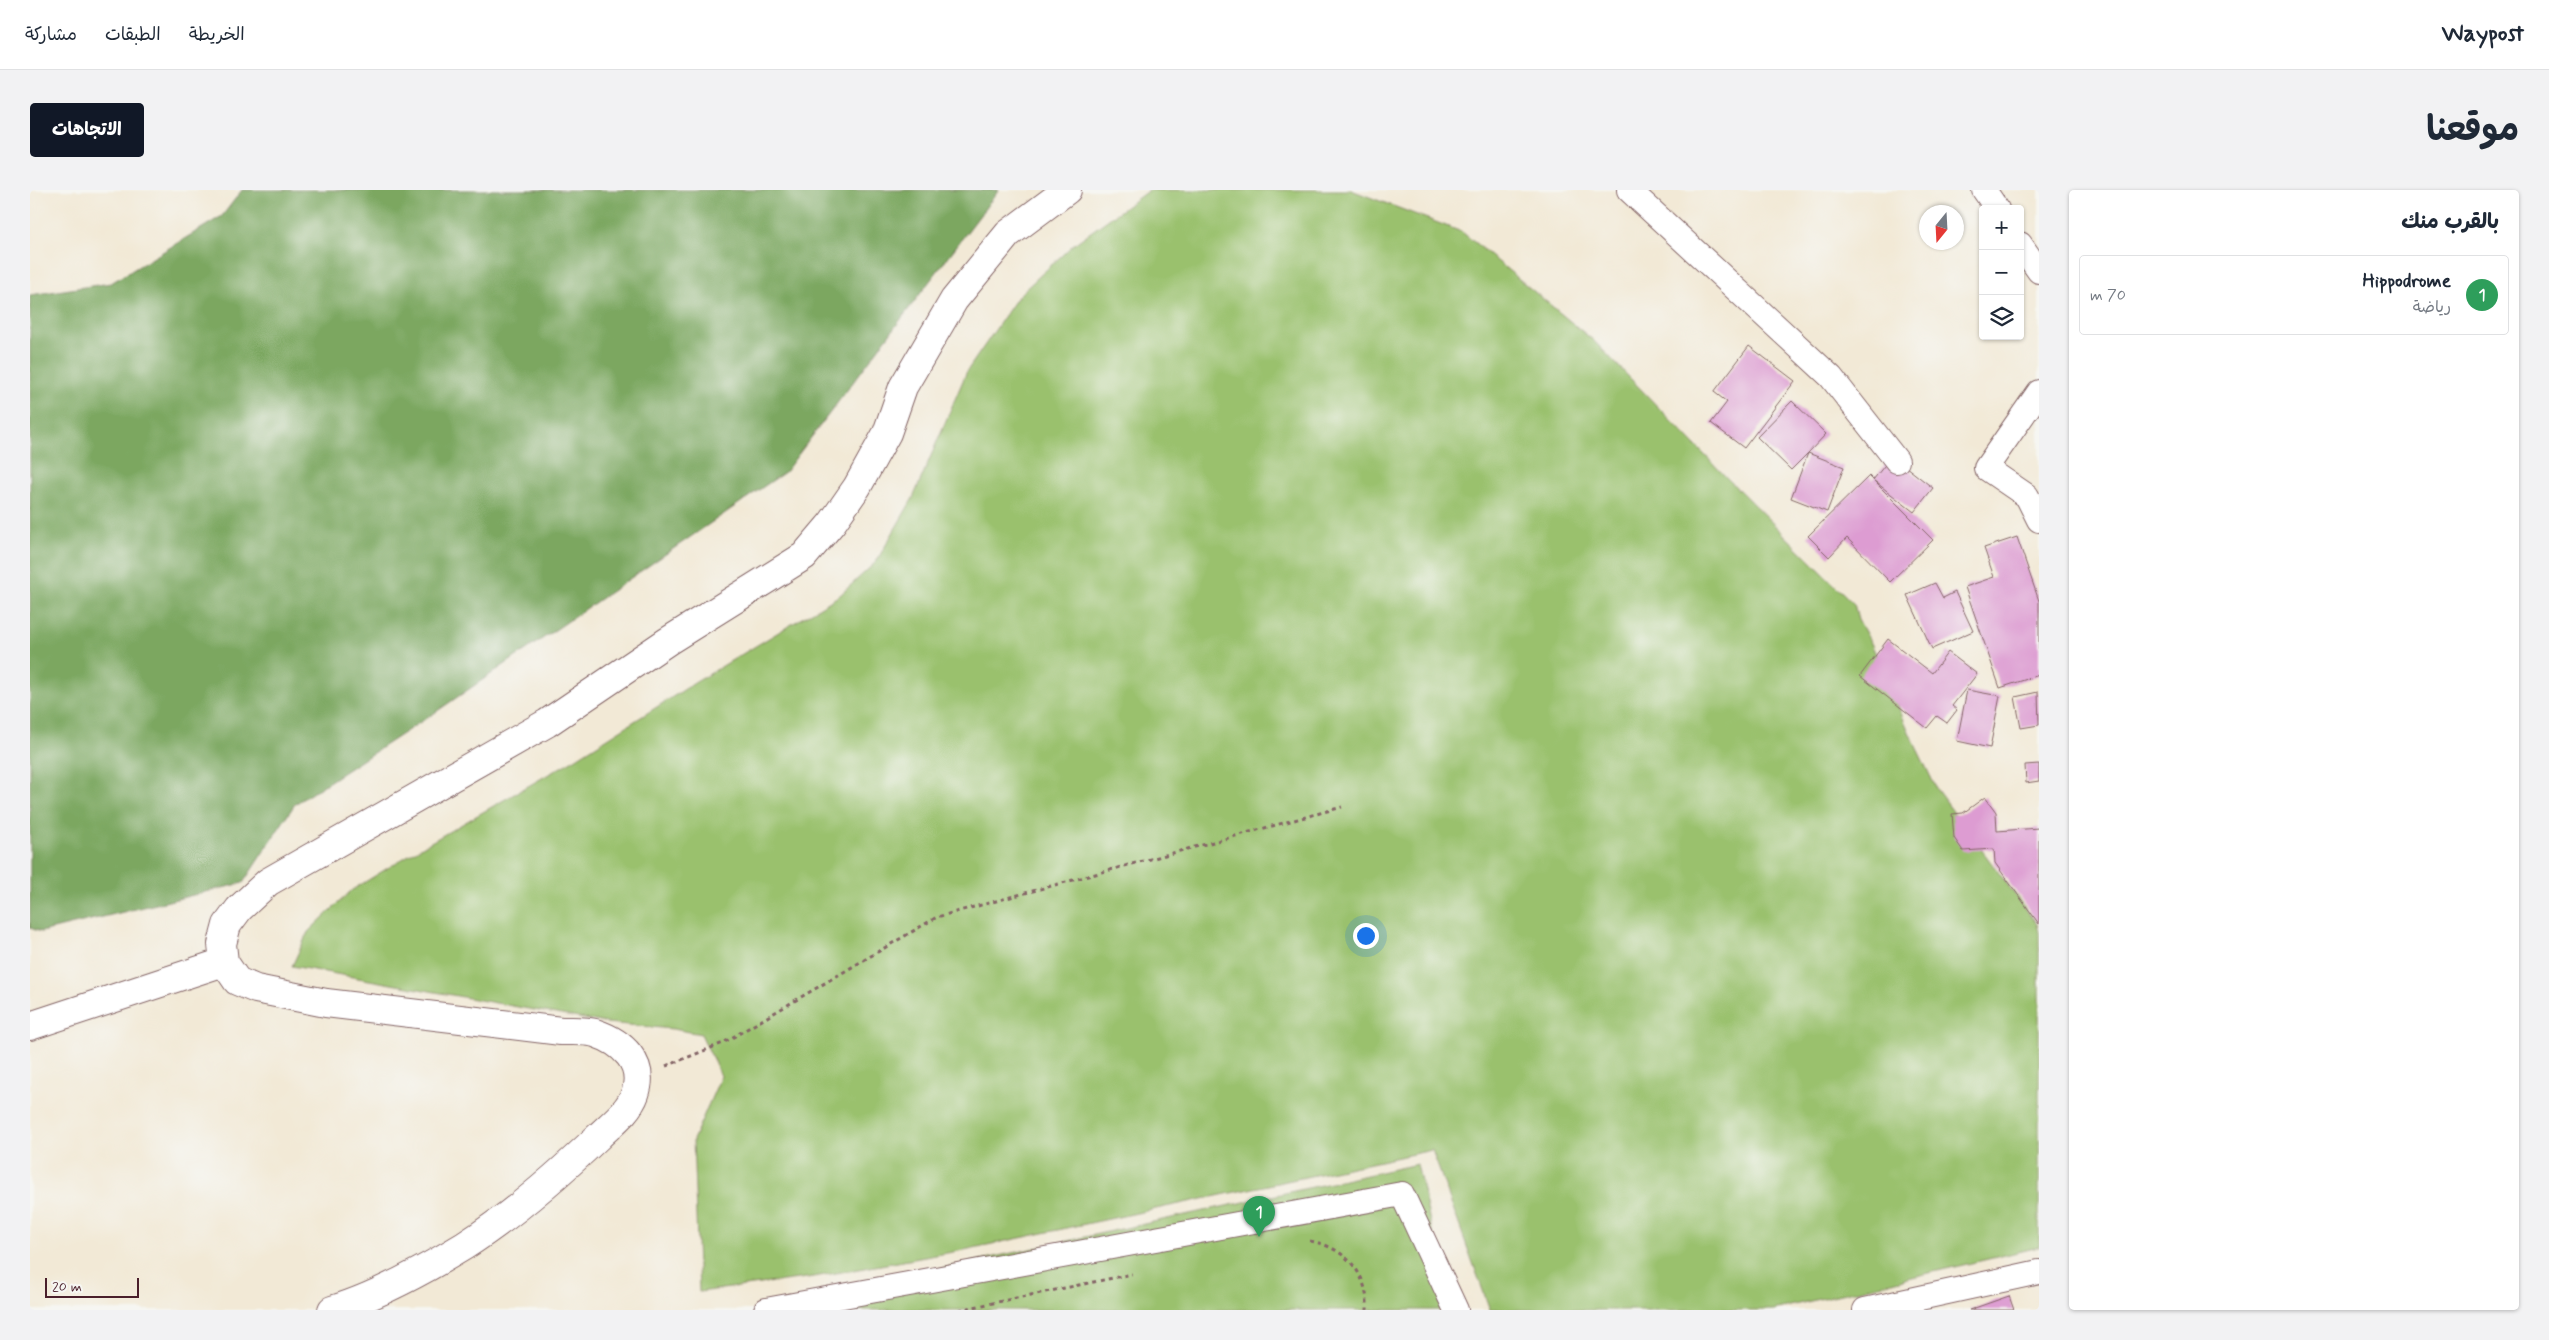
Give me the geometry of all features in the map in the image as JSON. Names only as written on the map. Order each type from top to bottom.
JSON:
[{"type":"main road","points":[[332,1310],[353,1304],[426,1268],[466,1244],[512,1211],[567,1167],[621,1115],[635,1095],[638,1078],[634,1060],[617,1042],[593,1033],[326,1003],[256,989],[237,980],[224,962],[222,944],[227,925],[239,909],[268,882],[547,724],[668,641],[804,556],[832,523],[857,487],[887,433],[903,387],[954,300],[1008,234],[1067,190]]},
{"type":"main road","points":[[30,1026],[224,962]]},
{"type":"street","points":[[1629,190],[1831,377],[1897,461]]},
{"type":"street","points":[[1984,190],[1993,205]]},
{"type":"street","points":[[2024,250],[2039,271]]},
{"type":"street","points":[[2039,392],[1986,468],[2027,496],[2039,520]]},
{"type":"street","points":[[766,1310],[1402,1194],[1456,1310]]},
{"type":"street","points":[[1865,1310],[2039,1272]]},
{"type":"path","points":[[638,1078],[723,1043],[937,917],[1342,807]]},
{"type":"path","points":[[1306,1240],[1323,1243],[1338,1250],[1351,1262],[1361,1276],[1366,1291],[1367,1310]]},
{"type":"path","points":[[959,1310],[1134,1274]]},
{"type":"green space","points":[[242,190],[999,190],[785,472],[433,714],[295,804],[243,883],[41,932],[30,928],[30,295],[111,283],[222,216]]},
{"type":"green space","points":[[1149,190],[1351,190],[1462,232],[1594,341],[1727,478],[1854,604],[1858,619],[1871,643],[1910,734],[1937,790],[2037,924],[2039,933],[2039,1247],[1773,1310],[1490,1310],[1432,1150],[964,1250],[814,1277],[699,1292],[693,1140],[721,1076],[701,1034],[673,1029],[606,1023],[292,966],[308,932],[352,890],[417,850],[575,759],[696,682],[840,595],[876,562],[913,498],[967,371],[1019,295],[1074,244]]},
{"type":"green space","points":[[1417,1164],[1450,1310],[753,1310]]},
{"type":"building","points":[[1749,346],[1795,381],[1744,448],[1711,423],[1727,402],[1714,392]]},
{"type":"building","points":[[1792,401],[1826,434],[1791,470],[1757,437]]},
{"type":"building","points":[[1808,453],[1844,467],[1827,512],[1791,498]]},
{"type":"building","points":[[1892,456],[1933,488],[1914,512],[1873,480]]},
{"type":"building","points":[[1869,476],[1933,540],[1890,582],[1847,538],[1829,557],[1808,536]]},
{"type":"building","points":[[2017,537],[2039,601],[2039,675],[2000,688],[1965,587],[1994,577],[1984,548]]},
{"type":"building","points":[[1935,583],[1943,598],[1955,592],[1973,631],[1932,649],[1907,595]]},
{"type":"building","points":[[1888,639],[1932,673],[1948,652],[1977,674],[1952,706],[1957,710],[1947,723],[1937,716],[1927,728],[1860,676]]},
{"type":"building","points":[[1967,690],[2000,696],[1990,748],[1957,741]]},
{"type":"building","points":[[2038,692],[2039,725],[2021,728],[2015,697]]},
{"type":"building","points":[[2039,764],[2039,781],[2026,783],[2025,765]]},
{"type":"building","points":[[1985,797],[1996,812],[1997,831],[2039,828],[2039,924],[1995,863],[1994,849],[1963,851],[1954,838],[1952,814],[1963,813]]},
{"type":"building","points":[[2009,1296],[2014,1310],[1969,1310]]},
{"type":"place","name":"Hippodrome","points":[[1259,1237]]}]
